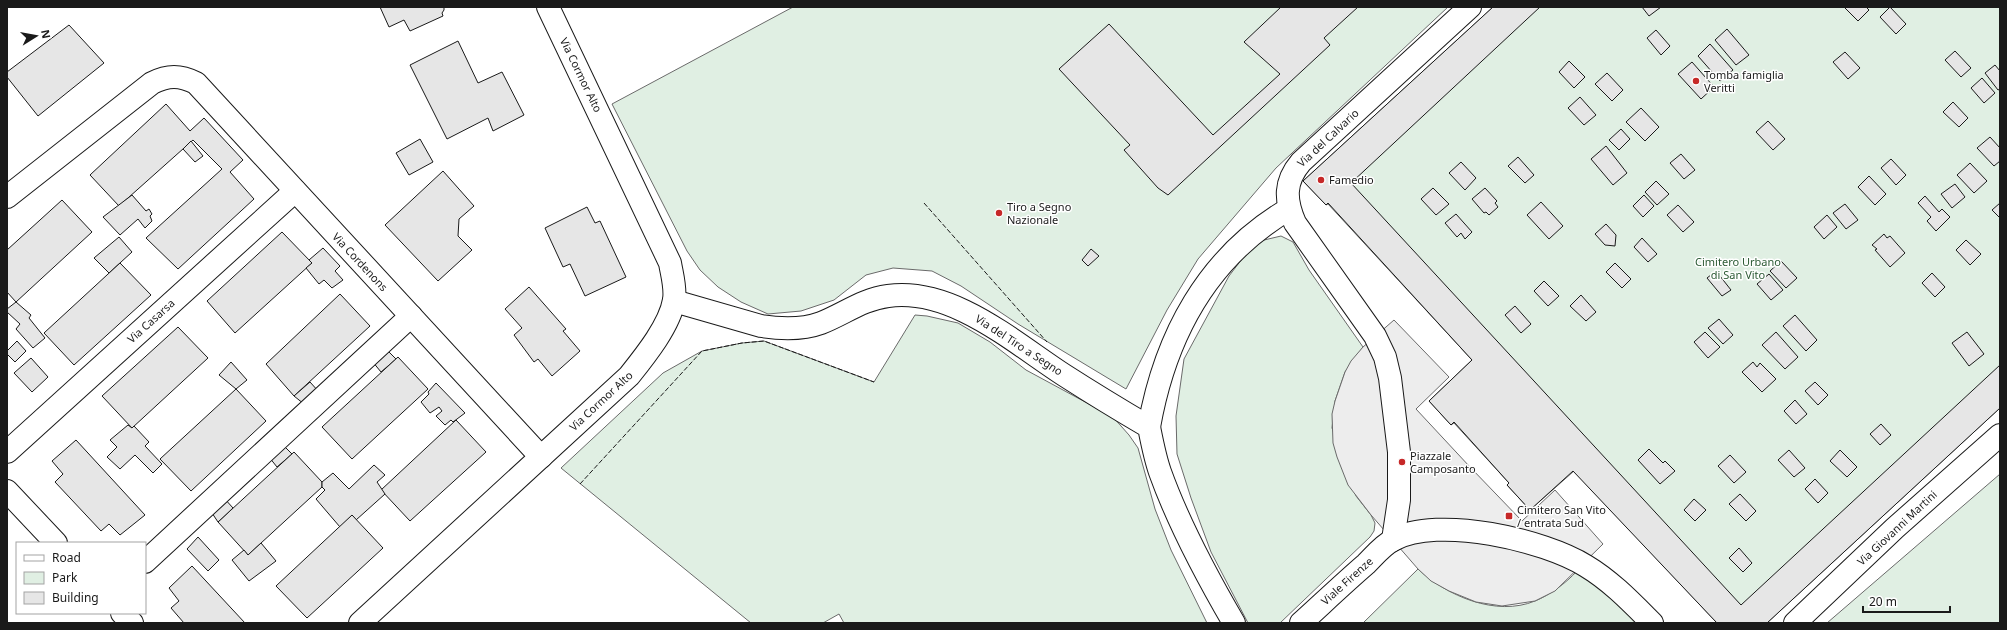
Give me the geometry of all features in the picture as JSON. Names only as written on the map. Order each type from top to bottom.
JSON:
[{"type":"street","name":"Via Cormor Alto","points":[[360,623],[630,376],[650,350],[664,325],[674,301],[674,286],[670,263],[548,7]]},
{"type":"street","name":"Via del Calvario","points":[[1392,540],[1400,500],[1398,445],[1390,378],[1385,357],[1375,336],[1303,235],[1289,209],[1287,194],[1289,181],[1294,170],[1301,162],[1470,7]]},
{"type":"street","name":"Via Cordenons","points":[[7,197],[152,83],[162,78],[174,76],[186,78],[196,83],[541,457]]},
{"type":"street","name":"Via Casarsa","points":[[7,452],[295,191]]},
{"type":"street","points":[[1234,623],[1211,583],[1178,517],[1160,471],[1149,428],[1160,374],[1184,318],[1196,298],[1220,264],[1254,232],[1289,209]]},
{"type":"street","name":"Via del Tiro a Segno","points":[[674,301],[761,326],[790,328],[820,323],[854,306],[888,295],[909,295],[926,298],[964,311],[985,321],[1063,375],[1149,428]]},
{"type":"street","points":[[146,561],[411,316]]},
{"type":"street","name":"Via Giovanni Martini","points":[[1795,623],[1895,528],[2000,435]]},
{"type":"street","points":[[7,491],[55,542]]},
{"type":"street","points":[[1392,540],[1428,530],[1457,530],[1489,533],[1537,545],[1584,564],[1604,578],[1652,623]]},
{"type":"street","name":"Viale Firenze","points":[[1301,623],[1392,540]]},
{"type":"street","points":[[123,614],[132,623]]},
{"type":"green space","name":"Tiro a Segno Nazionale","points":[[793,7],[1448,7],[1276,168],[1198,259],[1167,310],[1126,389],[1018,324],[961,286],[932,271],[893,268],[866,275],[834,300],[801,311],[768,314],[741,302],[718,287],[700,270],[687,251],[612,104]]},
{"type":"green space","name":"Cimitero Urbano di San Vito","points":[[1493,7],[2000,7],[2000,408],[1767,623],[1717,623],[1574,471],[1530,510],[1507,485],[1509,483],[1454,423],[1451,425],[1429,401],[1472,360],[1328,204],[1326,205],[1303,181]]},
{"type":"green space","points":[[1281,236],[1293,242],[1309,270],[1363,347],[1345,372],[1335,401],[1332,428],[1356,496],[1371,515],[1375,523],[1374,531],[1370,537],[1280,623],[1248,623],[1211,552],[1191,498],[1177,454],[1176,416],[1184,359],[1229,276],[1245,255],[1260,241]]},
{"type":"green space","points":[[915,315],[927,316],[958,323],[990,342],[1026,370],[1113,417],[1138,448],[1155,509],[1171,550],[1207,623],[844,623],[839,614],[823,623],[751,623],[561,468],[663,373],[702,351],[742,343],[764,341],[874,382]]},
{"type":"green space","points":[[2000,474],[2000,623],[1827,623]]},
{"type":"green space","points":[[1418,569],[1443,588],[1457,595],[1488,605],[1504,607],[1535,601],[1558,588],[1577,571],[1600,585],[1639,623],[1363,623]]},
{"type":"shaded area","name":"Piazzale Camposanto","points":[[1394,320],[1449,377],[1416,409],[1470,467],[1522,521],[1555,490],[1603,544],[1555,591],[1535,601],[1502,606],[1476,602],[1449,591],[1431,581],[1418,569],[1371,515],[1348,485],[1333,443],[1332,414],[1335,401],[1345,372],[1351,361],[1363,347]]},
{"type":"building","points":[[380,7],[444,7],[444,10],[442,13],[443,16],[410,31],[404,20],[389,27]]},
{"type":"building","points":[[1281,7],[1358,7],[1324,38],[1330,45],[1168,195],[1158,188],[1124,150],[1130,145],[1059,69],[1109,24],[1213,135],[1280,74],[1244,42]]},
{"type":"building","points":[[1493,7],[1540,7],[1351,183],[1741,605],[2000,365],[2000,408],[1767,623],[1717,623],[1573,471],[1530,510],[1507,485],[1509,483],[1454,422],[1451,425],[1429,401],[1472,360],[1328,203],[1326,205],[1303,181]]},
{"type":"building","points":[[1642,7],[1661,7],[1649,16]]},
{"type":"building","points":[[1844,7],[1866,7],[1869,10],[1858,21]]},
{"type":"building","points":[[1890,7],[1906,24],[1896,34],[1880,17]]},
{"type":"building","points":[[69,25],[104,63],[38,116],[7,77],[7,72]]},
{"type":"building","points":[[1727,29],[1749,55],[1736,65],[1715,40]]},
{"type":"building","points":[[1656,30],[1670,46],[1661,55],[1647,38]]},
{"type":"building","points":[[458,41],[478,83],[502,72],[524,115],[493,131],[488,118],[447,139],[410,65]]},
{"type":"building","points":[[1710,44],[1733,70],[1720,81],[1698,56]]},
{"type":"building","points":[[1955,51],[1971,68],[1961,77],[1945,60]]},
{"type":"building","points":[[1845,52],[1860,68],[1848,79],[1833,62]]},
{"type":"building","points":[[1569,61],[1585,77],[1574,88],[1559,72]]},
{"type":"building","name":"Tomba famiglia Veritti","points":[[1692,62],[1714,87],[1701,99],[1678,74]]},
{"type":"building","points":[[1995,65],[2000,71],[2000,89],[1998,90],[1985,73]]},
{"type":"building","points":[[1607,73],[1623,90],[1612,101],[1595,84]]},
{"type":"building","points":[[1982,78],[1995,93],[1984,103],[1971,88]]},
{"type":"building","points":[[1580,97],[1596,115],[1584,125],[1568,108]]},
{"type":"building","points":[[1953,102],[1968,118],[1959,127],[1943,112]]},
{"type":"building","points":[[166,104],[190,131],[204,118],[243,160],[230,172],[254,199],[178,269],[146,238],[222,169],[193,140],[119,206],[90,175]]},
{"type":"building","points":[[1641,108],[1659,127],[1645,141],[1626,122]]},
{"type":"building","points":[[1768,121],[1785,139],[1773,150],[1756,132]]},
{"type":"building","points":[[1621,129],[1630,139],[1619,150],[1609,140]]},
{"type":"building","points":[[1990,137],[2000,148],[2000,161],[1994,166],[1977,148]]},
{"type":"building","points":[[420,139],[433,162],[409,175],[396,153]]},
{"type":"building","points":[[191,141],[203,156],[195,162],[183,149]]},
{"type":"building","points":[[1606,146],[1627,173],[1613,185],[1591,159]]},
{"type":"building","points":[[1681,154],[1695,170],[1684,179],[1670,163]]},
{"type":"building","points":[[1518,157],[1534,175],[1525,183],[1508,166]]},
{"type":"building","points":[[1891,159],[1906,175],[1896,185],[1881,168]]},
{"type":"building","points":[[1461,162],[1476,178],[1465,190],[1449,173]]},
{"type":"building","points":[[1970,163],[1987,181],[1974,193],[1957,175]]},
{"type":"building","points":[[443,171],[474,206],[459,219],[458,236],[472,250],[438,281],[385,225]]},
{"type":"building","points":[[1869,176],[1886,194],[1875,205],[1858,187]]},
{"type":"building","points":[[1656,181],[1669,194],[1657,205],[1645,192]]},
{"type":"building","points":[[1955,184],[1965,197],[1952,208],[1941,194]]},
{"type":"building","points":[[1433,188],[1449,204],[1436,215],[1421,199]]},
{"type":"building","points":[[1485,188],[1497,201],[1495,203],[1498,207],[1489,215],[1486,212],[1484,213],[1472,199]]},
{"type":"building","points":[[132,195],[146,211],[149,209],[152,214],[150,216],[152,221],[145,228],[138,219],[120,235],[103,217]]},
{"type":"building","points":[[1644,195],[1654,206],[1643,217],[1633,206]]},
{"type":"building","points":[[1925,196],[1939,212],[1942,209],[1950,217],[1936,231],[1927,221],[1931,217],[1918,203]]},
{"type":"building","points":[[62,200],[92,232],[16,302],[7,292],[7,250]]},
{"type":"building","points":[[1541,202],[1563,226],[1549,239],[1527,215]]},
{"type":"building","points":[[2000,203],[2000,218],[1992,210]]},
{"type":"building","points":[[1845,204],[1858,220],[1846,229],[1833,213]]},
{"type":"building","points":[[1678,205],[1694,222],[1683,232],[1667,215]]},
{"type":"building","points":[[587,207],[595,223],[600,221],[626,277],[585,296],[570,264],[563,267],[545,228]]},
{"type":"building","points":[[1456,214],[1472,232],[1465,239],[1461,233],[1457,237],[1445,223]]},
{"type":"building","points":[[1827,215],[1837,227],[1824,239],[1814,227]]},
{"type":"building","points":[[1606,224],[1616,235],[1615,246],[1605,245],[1595,234]]},
{"type":"building","points":[[282,232],[312,263],[235,333],[207,301]]},
{"type":"building","points":[[1884,234],[1887,238],[1890,236],[1905,253],[1890,267],[1875,250],[1877,249],[1872,245]]},
{"type":"building","points":[[119,237],[132,252],[109,273],[94,258]]},
{"type":"building","points":[[1642,238],[1657,254],[1648,262],[1634,247]]},
{"type":"building","points":[[1966,240],[1981,254],[1970,265],[1956,250]]},
{"type":"building","points":[[323,248],[340,266],[335,271],[343,280],[332,288],[324,280],[319,284],[306,268],[312,263],[309,260]]},
{"type":"building","points":[[1091,249],[1099,256],[1088,266],[1082,260]]},
{"type":"building","points":[[1781,261],[1797,278],[1786,288],[1770,271]]},
{"type":"building","points":[[120,263],[151,295],[74,365],[44,333]]},
{"type":"building","points":[[1615,263],[1631,279],[1622,288],[1606,272]]},
{"type":"building","points":[[1716,271],[1731,290],[1722,296],[1707,278]]},
{"type":"building","points":[[1932,273],[1945,287],[1935,297],[1922,283]]},
{"type":"building","points":[[1769,274],[1783,290],[1771,300],[1757,284]]},
{"type":"building","points":[[1544,281],[1559,296],[1548,306],[1534,291]]},
{"type":"building","points":[[529,287],[566,329],[563,331],[580,351],[552,376],[538,359],[534,362],[514,335],[522,328],[505,309]]},
{"type":"building","points":[[340,294],[370,326],[294,396],[266,364]]},
{"type":"building","points":[[1581,295],[1596,312],[1586,321],[1570,306]]},
{"type":"building","points":[[16,302],[31,315],[29,318],[45,338],[33,348],[16,329],[20,324],[7,312],[7,309]]},
{"type":"building","points":[[1515,306],[1531,324],[1521,333],[1505,315]]},
{"type":"building","points":[[1795,315],[1817,340],[1806,351],[1783,326]]},
{"type":"building","points":[[1719,319],[1733,335],[1723,344],[1708,328]]},
{"type":"building","points":[[178,327],[208,358],[132,428],[102,396]]},
{"type":"building","points":[[1705,332],[1720,347],[1708,358],[1694,342]]},
{"type":"building","points":[[1776,332],[1798,357],[1785,369],[1762,345]]},
{"type":"building","points":[[1967,332],[1984,354],[1969,366],[1952,343]]},
{"type":"building","points":[[17,341],[26,351],[15,362],[7,354],[7,351]]},
{"type":"building","points":[[386,349],[396,359],[381,372],[372,361]]},
{"type":"building","points":[[398,357],[428,389],[352,459],[322,427]]},
{"type":"building","points":[[31,358],[48,377],[32,392],[14,373]]},
{"type":"building","points":[[231,362],[247,380],[236,389],[219,375]]},
{"type":"building","points":[[1753,362],[1757,367],[1760,363],[1776,379],[1762,392],[1742,372]]},
{"type":"building","points":[[310,382],[319,392],[304,404],[294,396]]},
{"type":"building","points":[[1815,382],[1828,395],[1818,405],[1805,391]]},
{"type":"building","points":[[436,383],[465,413],[453,422],[451,420],[445,425],[436,416],[442,411],[439,407],[430,413],[421,402],[429,394],[428,392]]},
{"type":"building","points":[[236,389],[266,421],[191,491],[160,459]]},
{"type":"building","points":[[1795,400],[1807,414],[1796,424],[1784,411]]},
{"type":"building","points":[[456,420],[486,452],[410,521],[381,490]]},
{"type":"building","points":[[1881,424],[1891,435],[1880,445],[1870,434]]},
{"type":"building","points":[[128,425],[132,428],[134,426],[149,442],[145,446],[162,464],[153,473],[135,455],[120,469],[107,457],[117,447],[110,440]]},
{"type":"building","points":[[76,440],[145,515],[120,535],[109,524],[101,531],[55,482],[63,474],[52,461]]},
{"type":"building","points":[[282,444],[292,454],[277,467],[269,457]]},
{"type":"building","points":[[1649,449],[1663,463],[1665,461],[1675,471],[1660,484],[1638,460]]},
{"type":"building","points":[[1789,450],[1805,468],[1794,477],[1778,460]]},
{"type":"building","points":[[1840,450],[1857,467],[1847,477],[1830,461]]},
{"type":"building","points":[[294,452],[322,482],[322,487],[248,555],[218,522]]},
{"type":"building","points":[[1730,455],[1746,472],[1734,483],[1718,466]]},
{"type":"building","points":[[374,465],[385,475],[377,482],[385,494],[356,520],[352,515],[340,527],[316,499],[325,490],[322,487],[322,482],[333,473],[349,489]]},
{"type":"building","points":[[1815,479],[1828,493],[1818,503],[1805,489]]},
{"type":"building","points":[[1740,494],[1756,511],[1746,521],[1729,504]]},
{"type":"building","points":[[224,498],[233,508],[218,522],[210,510]]},
{"type":"building","points":[[1694,499],[1706,510],[1695,521],[1684,510]]},
{"type":"building","points":[[352,515],[383,548],[307,618],[276,586]]},
{"type":"building","points":[[198,537],[219,560],[208,571],[187,549]]},
{"type":"building","points":[[261,543],[276,561],[249,581],[232,560],[244,550],[248,555]]},
{"type":"building","points":[[1739,548],[1752,563],[1743,572],[1729,558]]},
{"type":"building","points":[[192,566],[245,623],[184,623],[171,608],[179,601],[169,588]]},
{"type":"fence","points":[[924,203],[1047,342]]},
{"type":"fence","points":[[580,484],[702,351],[742,343],[764,341],[874,382]]},
{"type":"place","name":"Tomba famiglia Veritti","points":[[1696,81]]},
{"type":"place","name":"Famedio","points":[[1321,180]]},
{"type":"place","name":"Tiro a Segno Nazionale","points":[[999,213]]},
{"type":"place","name":"Piazzale Camposanto","points":[[1402,462]]},
{"type":"place","name":"Cimitero San Vito / entrata Sud","points":[[1509,516]]}]
